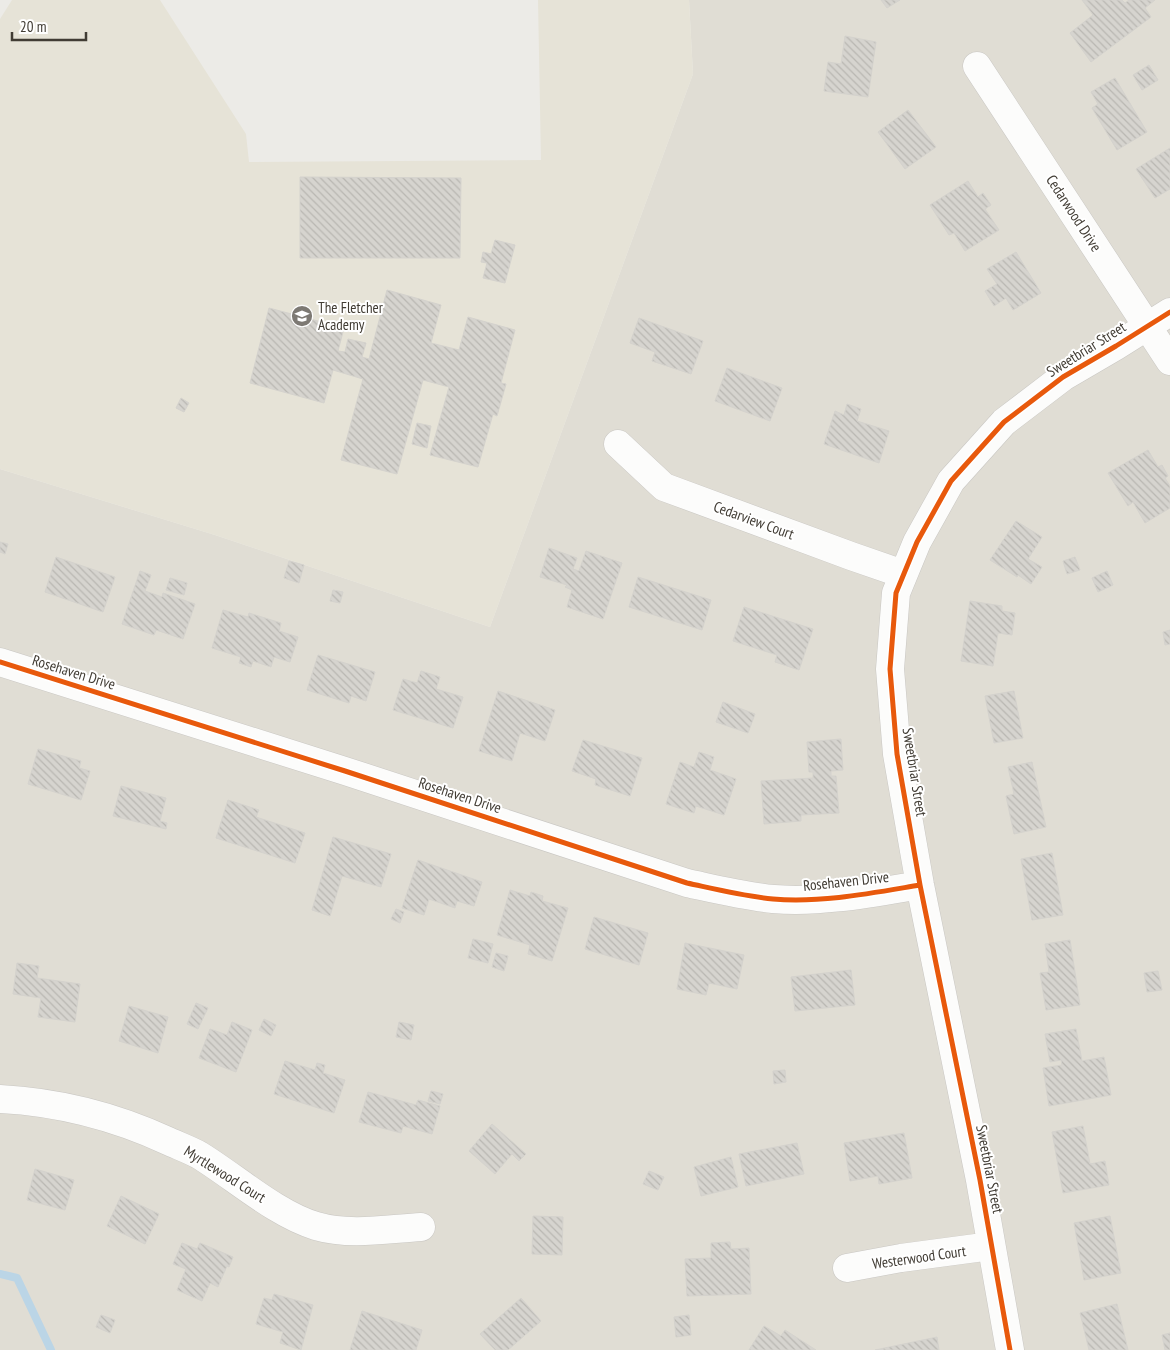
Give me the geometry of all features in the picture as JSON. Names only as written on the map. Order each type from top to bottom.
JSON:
[{"type":"street","name":"Cedarwood Drive","points":[[977,66],[1159,318],[1170,361]]},
{"type":"street","name":"Sweetbriar Street","points":[[1010,1350],[980,1180],[920,885],[897,754],[890,669],[896,593],[917,542],[951,481],[1004,422],[1063,377],[1159,318]]},
{"type":"street","name":"Cedarview Court","points":[[618,444],[664,487],[903,574]]},
{"type":"street","name":"Rosehaven Drive","points":[[0,662],[336,768],[686,883],[734,894],[774,899],[813,899],[871,893],[920,885]]},
{"type":"street","name":"Myrtlewood Court","points":[[0,1099],[60,1106],[104,1116],[143,1129],[198,1154],[295,1218],[317,1226],[340,1230],[369,1231],[422,1227]]},
{"type":"street","name":"Westerwood Court","points":[[847,1268],[901,1258],[992,1246]]},
{"type":"shaded area","name":"The Fletcher Academy","points":[[12,0],[160,0],[246,134],[249,162],[541,160],[538,0],[689,0],[693,74],[490,627],[215,535],[0,469],[0,19]]},
{"type":"shaded area","points":[[689,0],[1170,0],[1170,1350],[0,1350],[0,469],[215,535],[490,627],[693,74]]},
{"type":"building","points":[[881,0],[900,0],[887,8]]},
{"type":"building","points":[[1082,0],[1122,0],[1125,3],[1129,0],[1155,0],[1145,8],[1151,17],[1091,62],[1070,33],[1093,15]]},
{"type":"building","points":[[845,36],[876,42],[868,97],[824,91],[828,62],[841,64]]},
{"type":"building","points":[[1149,65],[1158,80],[1142,90],[1133,75]]},
{"type":"building","points":[[1115,78],[1147,132],[1117,150],[1092,108],[1098,104],[1091,92]]},
{"type":"building","points":[[908,110],[936,147],[905,169],[878,132]]},
{"type":"building","points":[[1170,148],[1170,189],[1155,198],[1136,169]]},
{"type":"building","points":[[300,177],[461,178],[460,258],[300,258]]},
{"type":"building","points":[[968,181],[978,197],[983,193],[991,205],[985,209],[999,230],[965,251],[954,233],[949,235],[930,205]]},
{"type":"building","points":[[495,240],[515,245],[505,283],[483,278],[487,263],[481,262],[483,252],[491,254]]},
{"type":"building","points":[[1016,252],[1041,293],[1013,310],[1006,298],[994,306],[985,291],[997,284],[987,269]]},
{"type":"building","points":[[387,290],[441,305],[431,343],[459,350],[468,317],[515,330],[501,383],[506,384],[497,416],[493,414],[478,467],[430,455],[449,387],[423,380],[397,474],[341,460],[363,379],[333,370],[324,403],[250,383],[269,308],[344,328],[338,351],[345,352],[348,339],[366,343],[362,357],[369,359]]},
{"type":"building","points":[[639,318],[703,341],[691,374],[652,361],[655,352],[630,343]]},
{"type":"building","points":[[727,368],[782,388],[770,421],[715,401]]},
{"type":"building","points":[[181,398],[189,403],[184,412],[176,408]]},
{"type":"building","points":[[847,404],[861,409],[857,421],[889,431],[879,463],[824,444],[835,411],[844,415]]},
{"type":"building","points":[[417,423],[431,426],[427,448],[412,444]]},
{"type":"building","points":[[1148,450],[1158,467],[1162,465],[1168,476],[1165,478],[1170,486],[1170,508],[1145,523],[1133,502],[1128,506],[1108,473]]},
{"type":"building","points":[[1016,521],[1042,537],[1028,559],[1042,567],[1031,584],[990,560]]},
{"type":"building","points":[[0,542],[8,544],[5,554],[0,552]]},
{"type":"building","points":[[549,548],[577,558],[573,569],[579,571],[586,551],[622,563],[603,619],[567,607],[572,590],[565,587],[567,585],[540,577]]},
{"type":"building","points":[[56,557],[115,577],[103,612],[45,592]]},
{"type":"building","points":[[1075,557],[1080,570],[1067,574],[1063,561]]},
{"type":"building","points":[[289,561],[304,565],[299,583],[284,578]]},
{"type":"building","points":[[140,571],[151,575],[145,591],[162,597],[163,593],[195,604],[183,639],[156,630],[154,635],[122,624]]},
{"type":"building","points":[[1107,571],[1113,585],[1098,592],[1092,578]]},
{"type":"building","points":[[638,577],[711,600],[702,630],[629,607]]},
{"type":"building","points":[[170,578],[187,583],[184,595],[166,590]]},
{"type":"building","points":[[333,590],[343,592],[340,603],[330,601]]},
{"type":"building","points":[[970,601],[1002,606],[1002,611],[1015,613],[1012,635],[998,633],[993,666],[961,661]]},
{"type":"building","points":[[744,607],[813,629],[799,670],[775,662],[777,655],[733,641]]},
{"type":"building","points":[[223,610],[248,617],[249,613],[281,623],[279,631],[298,637],[290,662],[274,657],[271,667],[253,661],[251,667],[239,663],[241,657],[212,648]]},
{"type":"building","points":[[1170,630],[1170,644],[1165,645],[1163,632]]},
{"type":"building","points":[[318,655],[375,672],[366,701],[351,696],[349,703],[307,690]]},
{"type":"building","points":[[421,671],[440,677],[436,689],[463,697],[453,728],[393,710],[403,679],[417,683]]},
{"type":"building","points":[[498,691],[555,710],[545,741],[520,733],[512,761],[479,751]]},
{"type":"building","points":[[1014,691],[1023,738],[994,743],[985,696]]},
{"type":"building","points":[[723,702],[755,714],[748,733],[716,722]]},
{"type":"building","points":[[841,739],[843,770],[831,771],[831,776],[836,776],[839,813],[801,815],[801,821],[764,824],[761,781],[813,778],[813,772],[809,772],[807,742]]},
{"type":"building","points":[[583,740],[642,758],[630,796],[595,785],[596,779],[572,771]]},
{"type":"building","points":[[38,749],[81,761],[79,768],[90,771],[81,800],[28,784]]},
{"type":"building","points":[[699,752],[714,757],[710,770],[736,779],[724,815],[696,806],[694,813],[666,804],[680,762],[694,767]]},
{"type":"building","points":[[1032,762],[1046,827],[1014,834],[1006,796],[1014,794],[1008,767]]},
{"type":"building","points":[[121,786],[166,798],[160,821],[167,823],[166,829],[113,816]]},
{"type":"building","points":[[228,800],[259,810],[256,817],[305,833],[295,863],[216,838]]},
{"type":"building","points":[[333,837],[391,854],[381,887],[342,876],[330,916],[312,910]]},
{"type":"building","points":[[1052,853],[1063,915],[1032,920],[1021,859]]},
{"type":"building","points":[[418,860],[482,882],[474,906],[457,901],[455,908],[429,899],[424,915],[402,908]]},
{"type":"building","points":[[510,890],[530,896],[531,892],[543,896],[542,901],[568,908],[552,961],[528,954],[530,945],[497,935]]},
{"type":"building","points":[[396,909],[404,912],[400,923],[391,919]]},
{"type":"building","points":[[594,917],[648,933],[639,965],[585,949]]},
{"type":"building","points":[[473,939],[493,944],[488,963],[468,958]]},
{"type":"building","points":[[1070,940],[1080,1005],[1046,1010],[1040,973],[1049,972],[1045,944]]},
{"type":"building","points":[[685,943],[744,955],[737,989],[709,983],[706,995],[677,989]]},
{"type":"building","points":[[496,953],[508,956],[504,971],[492,967]]},
{"type":"building","points":[[17,963],[39,966],[37,978],[80,984],[75,1022],[38,1017],[41,998],[13,994]]},
{"type":"building","points":[[851,970],[855,1005],[795,1011],[791,977]]},
{"type":"building","points":[[1158,971],[1162,990],[1147,992],[1144,973]]},
{"type":"building","points":[[196,1003],[208,1008],[198,1029],[187,1024]]},
{"type":"building","points":[[129,1006],[168,1017],[158,1053],[119,1041]]},
{"type":"building","points":[[264,1019],[276,1025],[271,1036],[259,1030]]},
{"type":"building","points":[[232,1022],[252,1030],[236,1072],[199,1058],[210,1029],[227,1035]]},
{"type":"building","points":[[399,1022],[414,1025],[411,1040],[396,1037]]},
{"type":"building","points":[[1076,1029],[1082,1061],[1104,1057],[1111,1095],[1049,1106],[1043,1068],[1062,1065],[1061,1060],[1050,1062],[1045,1034]]},
{"type":"building","points":[[285,1061],[315,1070],[317,1063],[325,1065],[323,1073],[345,1080],[334,1113],[274,1094]]},
{"type":"building","points":[[785,1070],[786,1082],[774,1084],[773,1071]]},
{"type":"building","points":[[431,1091],[443,1094],[440,1104],[428,1101]]},
{"type":"building","points":[[368,1092],[416,1105],[418,1100],[440,1106],[432,1134],[403,1126],[401,1133],[359,1122]]},
{"type":"building","points":[[492,1124],[526,1154],[519,1161],[512,1154],[495,1174],[469,1151]]},
{"type":"building","points":[[1083,1126],[1090,1164],[1105,1161],[1109,1185],[1063,1193],[1052,1132]]},
{"type":"building","points":[[904,1133],[912,1178],[879,1184],[878,1176],[850,1181],[844,1143]]},
{"type":"building","points":[[797,1143],[804,1174],[746,1186],[739,1154]]},
{"type":"building","points":[[731,1157],[738,1187],[701,1196],[694,1167]]},
{"type":"building","points":[[35,1169],[74,1180],[65,1210],[27,1200]]},
{"type":"building","points":[[649,1171],[664,1177],[658,1190],[643,1184]]},
{"type":"building","points":[[121,1196],[159,1214],[145,1244],[107,1226]]},
{"type":"building","points":[[533,1216],[563,1217],[562,1255],[532,1254]]},
{"type":"building","points":[[1110,1216],[1121,1273],[1084,1280],[1074,1223]]},
{"type":"building","points":[[730,1242],[731,1249],[749,1248],[751,1294],[687,1296],[685,1259],[711,1258],[711,1243]]},
{"type":"building","points":[[182,1243],[197,1249],[200,1243],[233,1257],[218,1287],[210,1283],[202,1301],[177,1290],[186,1269],[173,1264]]},
{"type":"building","points":[[274,1294],[313,1305],[301,1350],[280,1343],[283,1332],[256,1324],[264,1298],[272,1300]]},
{"type":"building","points":[[521,1298],[541,1321],[508,1350],[495,1350],[480,1334]]},
{"type":"building","points":[[1117,1304],[1128,1350],[1089,1350],[1080,1313]]},
{"type":"building","points":[[362,1311],[422,1330],[416,1350],[350,1350]]},
{"type":"building","points":[[101,1315],[115,1320],[110,1333],[96,1327]]},
{"type":"building","points":[[689,1315],[691,1335],[676,1337],[674,1317]]},
{"type":"building","points":[[764,1326],[781,1336],[785,1330],[816,1350],[749,1350]]},
{"type":"building","points":[[1170,1333],[1170,1350],[1165,1350],[1162,1335]]},
{"type":"building","points":[[937,1337],[939,1350],[875,1350]]},
{"type":"waterway","points":[[0,1274],[17,1278],[51,1350]]},
{"type":"cycle path","points":[[1010,1350],[980,1180],[920,885],[897,754],[890,669],[896,593],[917,542],[951,481],[1004,422],[1063,377],[1170,312]]},
{"type":"cycle path","points":[[0,662],[345,771],[687,883],[751,896],[791,900],[847,896],[920,885]]},
{"type":"place","name":"The Fletcher Academy","points":[[302,316]]}]
